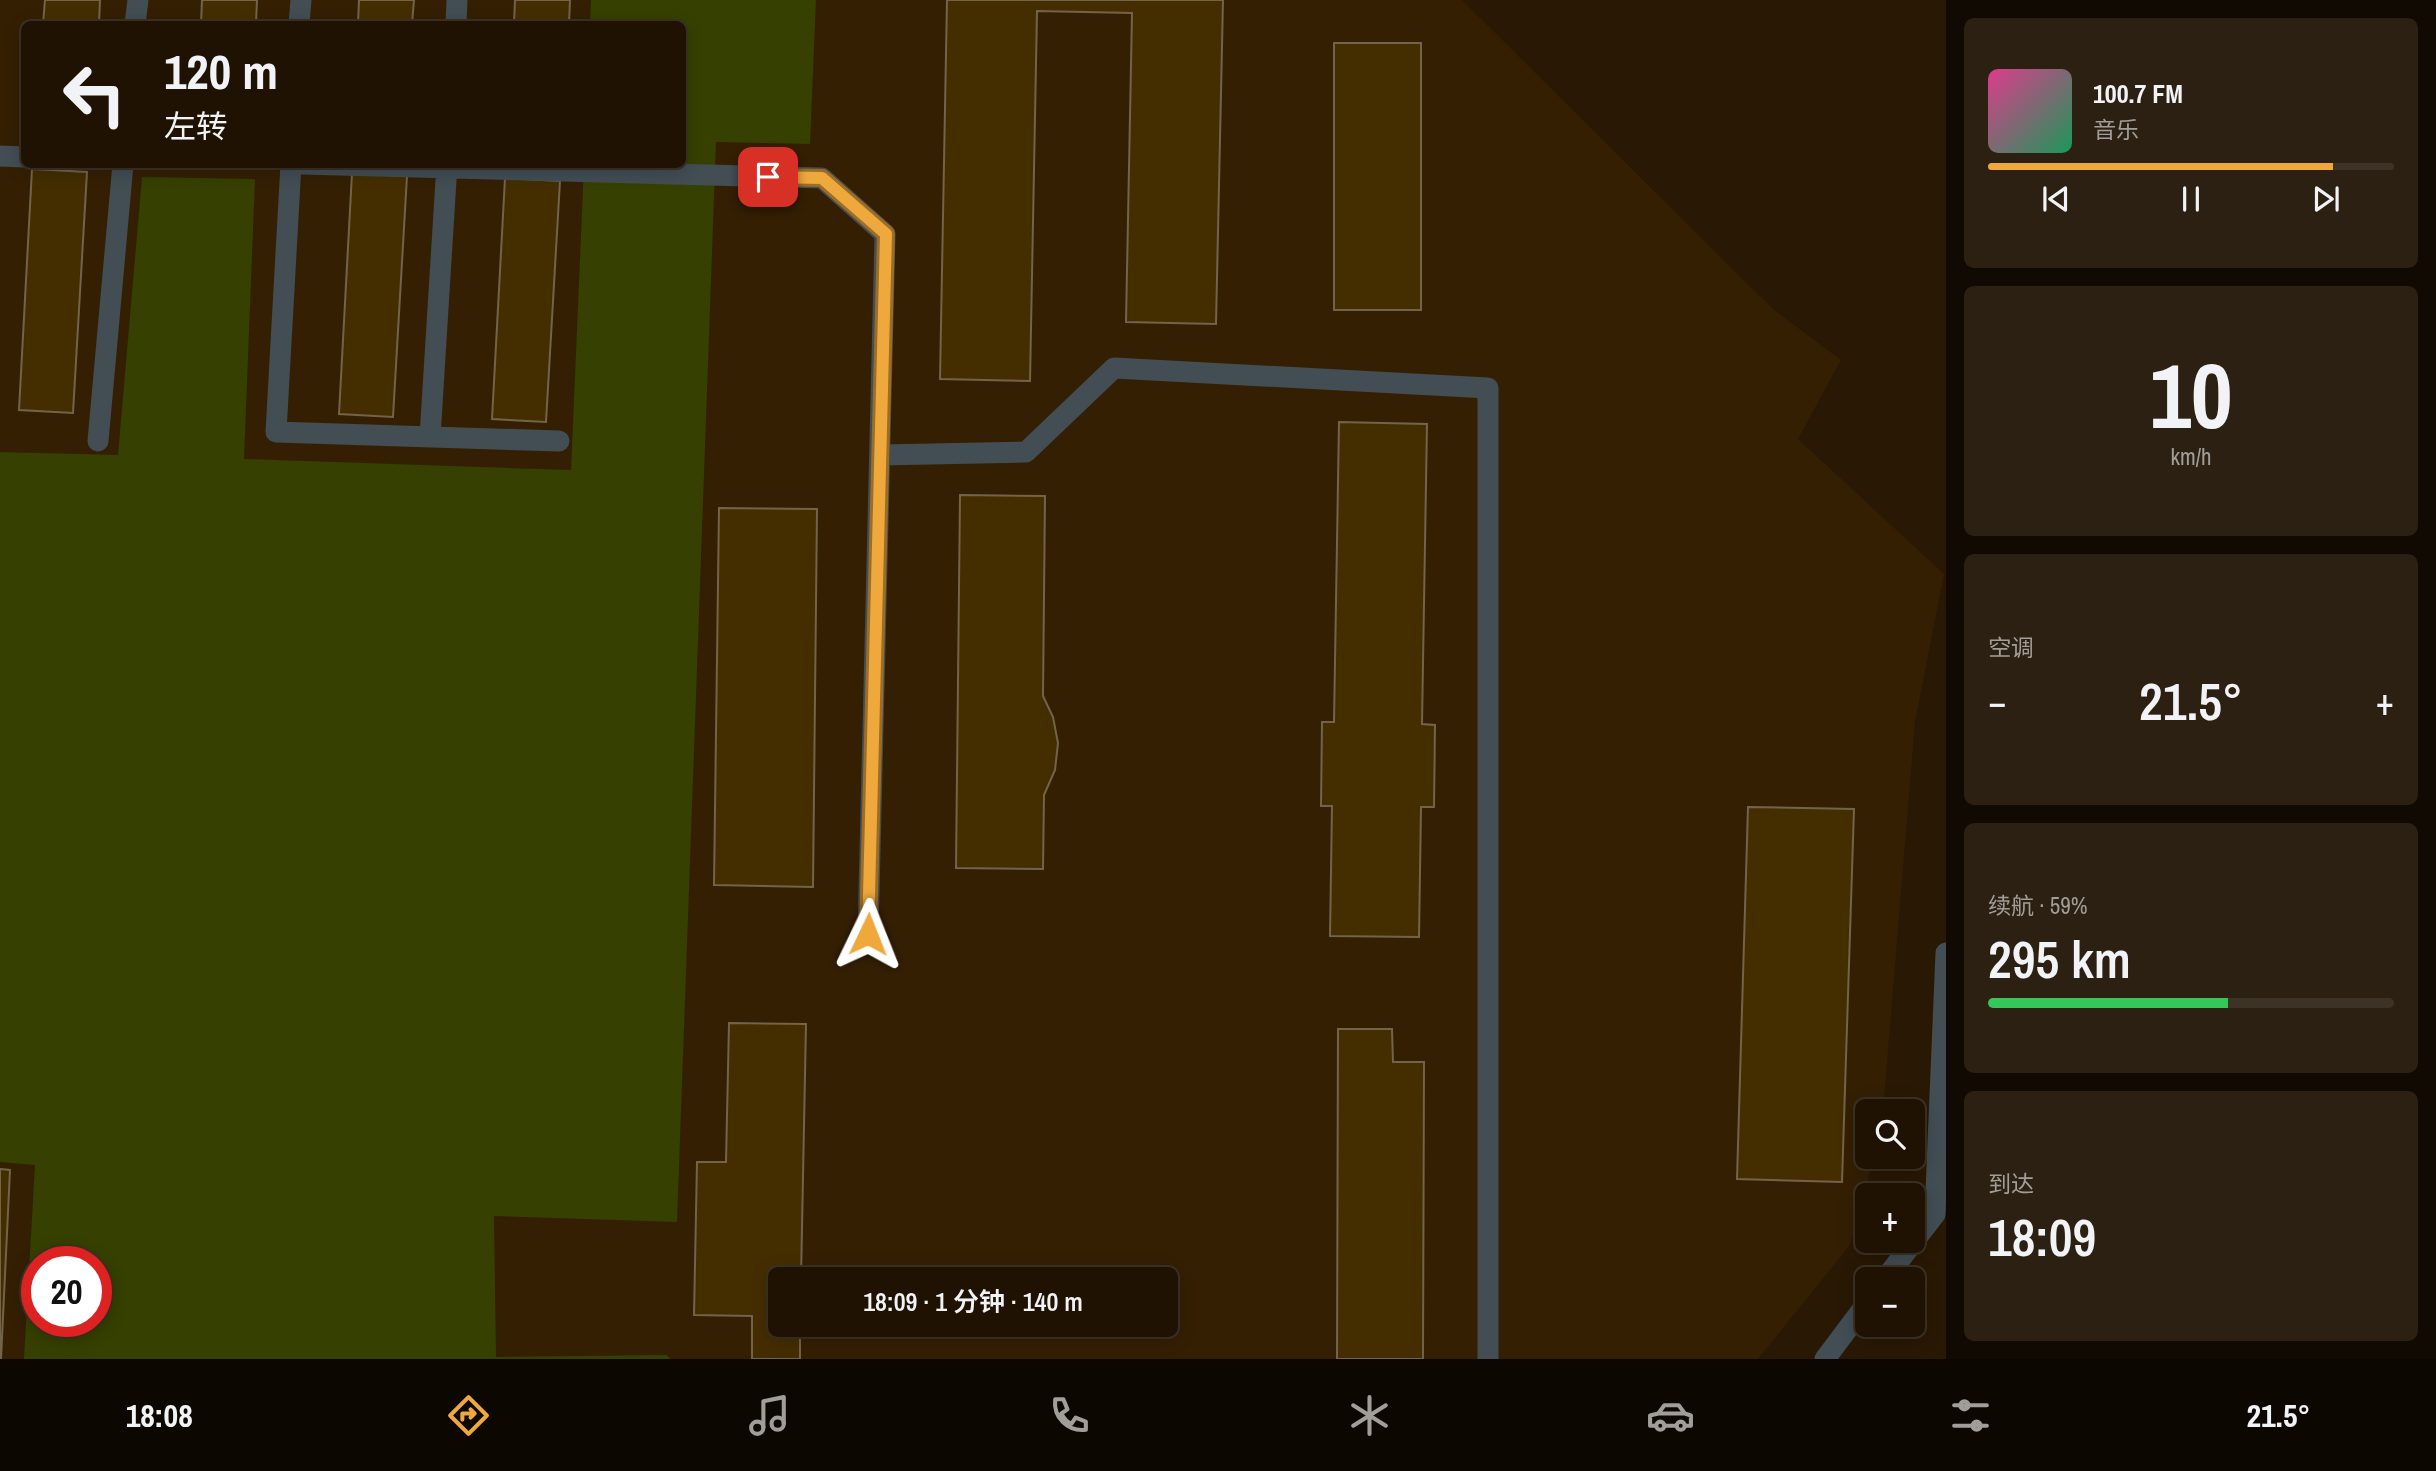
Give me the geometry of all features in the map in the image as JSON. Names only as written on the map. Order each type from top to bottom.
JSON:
[{"type":"street","points":[[135,21],[138,0]]},
{"type":"street","points":[[299,21],[301,0]]},
{"type":"street","points":[[456,21],[457,0]]},
{"type":"street","points":[[0,156],[21,157]]},
{"type":"street","points":[[98,441],[123,168]]},
{"type":"street","points":[[291,168],[276,432],[559,441]]},
{"type":"street","points":[[430,437],[447,168]]},
{"type":"street","points":[[510,168],[822,178],[886,234],[868,934]]},
{"type":"street","points":[[880,455],[1026,452],[1114,369],[1488,388],[1488,1359]]},
{"type":"street","points":[[1894,1267],[1935,1214],[1946,953]]},
{"type":"street","points":[[1825,1359],[1855,1319]]},
{"type":"shaded area","points":[[0,0],[1462,0],[1774,310],[1841,360],[1798,439],[1944,574],[1915,722],[1884,1099],[1855,1099],[1855,1169],[1871,1169],[1867,1183],[1855,1183],[1855,1227],[1850,1245],[1758,1359],[0,1359]]},
{"type":"green space","points":[[591,0],[816,0],[810,144],[716,142],[677,1222],[494,1216],[496,1357],[667,1355],[670,1359],[24,1359],[25,1337],[112,1337],[112,1246],[30,1246],[35,1165],[0,1162],[0,452],[118,455],[142,177],[255,179],[244,459],[571,470],[584,168],[686,168],[686,21],[590,21]]},
{"type":"building","points":[[45,0],[100,0],[99,21],[43,21]]},
{"type":"building","points":[[202,0],[257,0],[256,21],[201,21]]},
{"type":"building","points":[[359,0],[414,0],[412,21],[358,21]]},
{"type":"building","points":[[515,0],[570,0],[569,21],[514,21]]},
{"type":"building","points":[[947,0],[1223,0],[1216,324],[1126,322],[1132,13],[1037,11],[1030,381],[940,379]]},
{"type":"building","points":[[1334,43],[1421,43],[1421,310],[1334,310]]},
{"type":"building","points":[[32,169],[87,172],[73,413],[19,410]]},
{"type":"building","points":[[352,173],[407,176],[393,417],[339,414]]},
{"type":"building","points":[[505,178],[560,181],[546,422],[492,419]]},
{"type":"building","points":[[1339,422],[1427,424],[1422,724],[1435,725],[1434,807],[1421,807],[1419,937],[1330,936],[1332,806],[1321,806],[1322,722],[1334,722]]},
{"type":"building","points":[[960,495],[1045,496],[1043,696],[1053,717],[1058,743],[1055,770],[1044,795],[1043,869],[956,868]]},
{"type":"building","points":[[719,508],[817,509],[813,887],[714,885]]},
{"type":"building","points":[[1748,807],[1854,809],[1842,1182],[1737,1179]]},
{"type":"building","points":[[729,1023],[806,1024],[801,1267],[768,1267],[768,1337],[800,1337],[800,1359],[752,1359],[752,1316],[694,1315],[697,1162],[726,1162]]},
{"type":"building","points":[[1338,1029],[1392,1029],[1393,1062],[1424,1062],[1423,1359],[1337,1359]]},
{"type":"building","points":[[0,1169],[10,1170],[1,1359],[0,1359]]},
{"type":"route","points":[[768,177],[822,178],[886,234],[868,934]]}]
